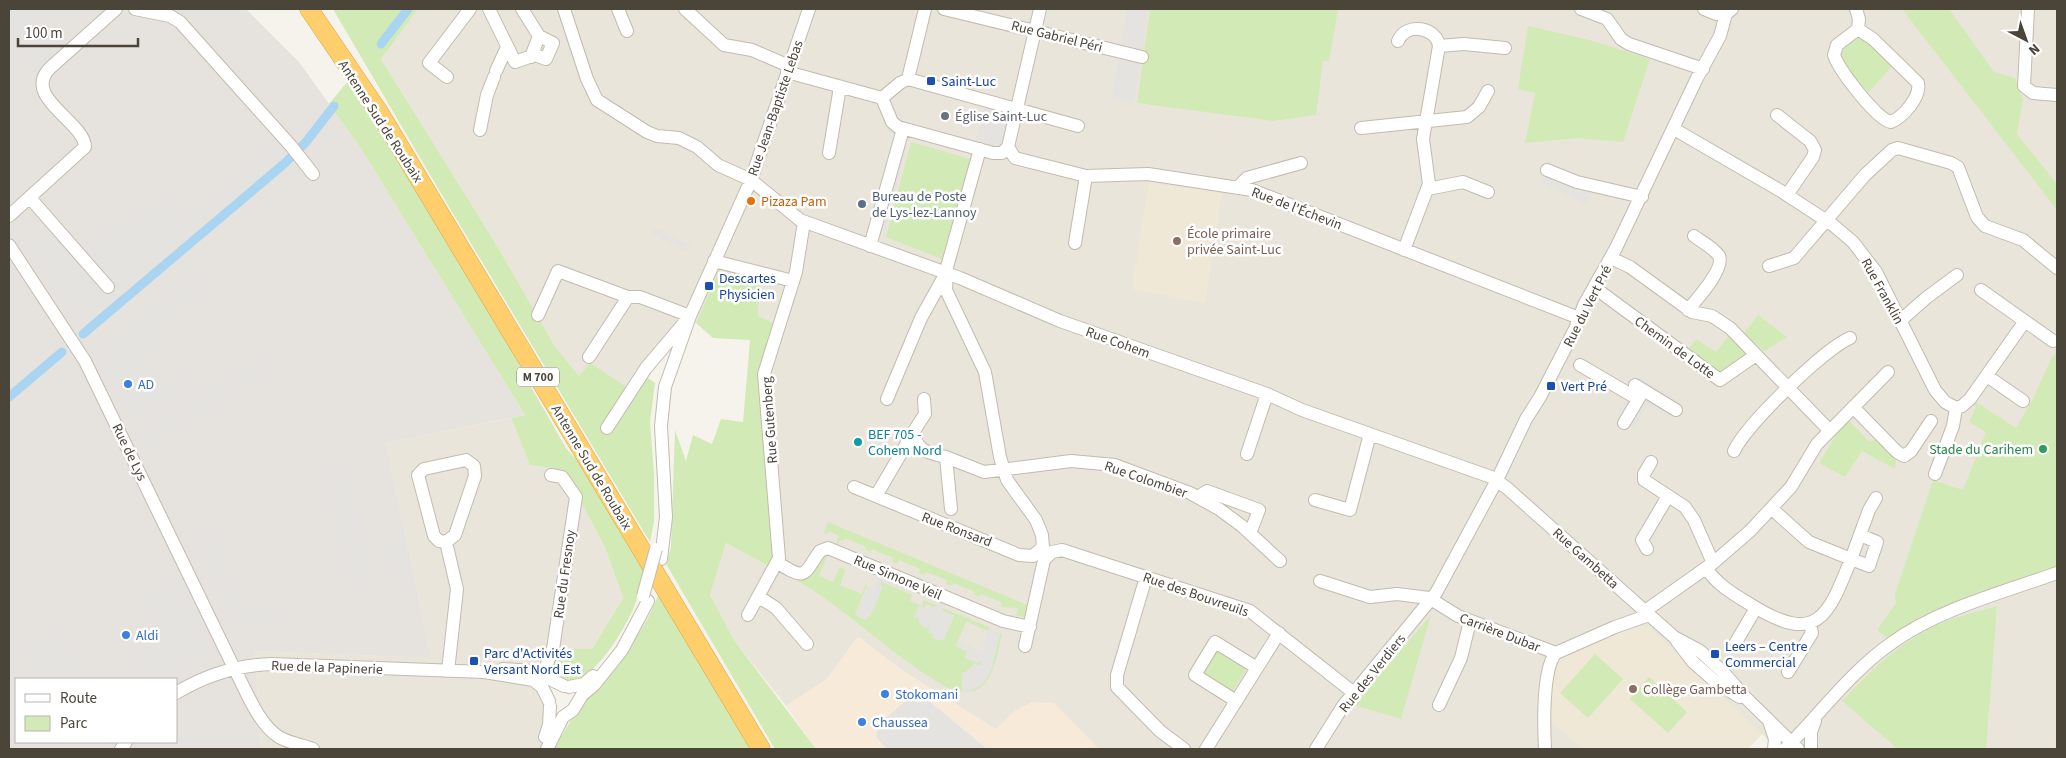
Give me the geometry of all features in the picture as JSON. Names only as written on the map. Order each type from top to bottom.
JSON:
[{"type":"highway","name":"Antenne Sud de Roubaix","points":[[309,9],[379,112],[761,749]]},
{"type":"highway","name":"Antenne Sud de Roubaix","points":[[321,9],[375,94],[768,749]]},
{"type":"street","points":[[9,216],[85,147],[82,138],[45,94],[43,84],[45,74],[116,9]]},
{"type":"street","points":[[135,9],[177,19],[291,146],[312,174]]},
{"type":"street","points":[[447,77],[429,63],[470,9]]},
{"type":"street","points":[[489,9],[515,62],[536,55],[546,59],[553,43],[539,36],[522,9]]},
{"type":"street","name":"Rue Cohem","points":[[564,9],[587,79],[597,100],[647,132],[656,136],[682,139],[700,149],[718,165],[750,180],[804,222],[946,272],[1060,321],[1267,394],[1300,409],[1450,463],[1475,469],[1497,480]]},
{"type":"street","points":[[618,9],[627,31]]},
{"type":"street","points":[[685,9],[724,45],[752,50],[788,69],[840,87],[882,98]]},
{"type":"street","name":"Rue Jean-Baptiste Lebas","points":[[572,709],[622,650],[646,599],[659,554],[659,513],[654,422],[665,374],[674,342],[690,316],[750,180],[809,9]]},
{"type":"street","points":[[908,79],[925,9]]},
{"type":"street","name":"Rue Gabriel Péri","points":[[944,9],[1142,57]]},
{"type":"street","points":[[882,98],[892,122],[903,129],[998,154],[1008,147],[1040,9]]},
{"type":"street","points":[[1582,9],[1607,19],[1621,39],[1629,44],[1703,69]]},
{"type":"street","points":[[1704,9],[1716,14],[1729,11]]},
{"type":"street","points":[[1856,9],[1859,15],[1858,29],[1837,45],[1834,55],[1856,92],[1884,120],[1891,122],[1916,97],[1919,91],[1918,83],[1873,39],[1858,29]]},
{"type":"street","points":[[2028,9],[2024,86],[2032,93],[2057,95]]},
{"type":"street","name":"Rue du Vert Pré","points":[[1432,600],[1497,480],[1578,318],[1642,197],[1722,33],[1729,11]]},
{"type":"street","points":[[1398,40],[1402,32],[1411,28],[1430,32],[1438,40],[1439,46],[1423,139],[1429,173],[1428,189],[1404,250]]},
{"type":"street","points":[[1439,46],[1464,44],[1504,48]]},
{"type":"street","points":[[480,130],[487,95],[507,48]]},
{"type":"street","points":[[882,98],[908,79],[1078,126]]},
{"type":"street","points":[[829,153],[840,87]]},
{"type":"street","points":[[1361,128],[1466,116],[1479,107],[1488,91]]},
{"type":"street","points":[[1777,114],[1810,142],[1815,150],[1813,157],[1787,195]]},
{"type":"street","points":[[870,246],[903,129]]},
{"type":"street","name":"Rue Franklin","points":[[1674,129],[1787,195],[1825,219],[1853,242],[1868,261],[1940,398],[1956,408]]},
{"type":"street","name":"Rue de l'Échevin","points":[[1008,147],[1015,158],[1086,176],[1148,174],[1238,187],[1263,194],[1578,318]]},
{"type":"street","points":[[1770,266],[1794,258],[1825,219],[1865,175],[1892,150],[1902,148],[1955,164],[1960,170],[1977,217],[1982,224],[2023,240],[2057,268]]},
{"type":"street","points":[[887,399],[921,318],[946,272],[980,149]]},
{"type":"street","points":[[1238,187],[1246,178],[1301,163]]},
{"type":"street","points":[[1548,170],[1576,182],[1642,197]]},
{"type":"street","points":[[1075,243],[1086,176]]},
{"type":"street","points":[[1428,189],[1463,182],[1488,192]]},
{"type":"street","points":[[30,198],[108,287]]},
{"type":"street","name":"Rue Gutenberg","points":[[748,615],[778,564],[780,547],[764,374],[793,281],[804,222]]},
{"type":"street","points":[[1688,310],[1716,273],[1720,263],[1714,250],[1694,236]]},
{"type":"street","name":"Rue de Lys","points":[[9,245],[85,361],[234,668],[268,726],[279,736],[306,748]]},
{"type":"street","points":[[1611,258],[1630,268],[1688,310],[1716,318],[1734,332],[1830,430]]},
{"type":"street","points":[[714,261],[793,281]]},
{"type":"street","points":[[538,315],[558,271],[628,297],[640,297],[690,316]]},
{"type":"street","points":[[946,272],[946,290],[987,379],[1004,470],[1010,486],[1028,506],[1040,528],[1043,543],[1042,556],[1025,646]]},
{"type":"street","points":[[1900,321],[1926,298],[1957,275]]},
{"type":"street","name":"Chemin de Lotte","points":[[1595,288],[1720,380],[1756,355]]},
{"type":"street","points":[[1981,290],[2053,341]]},
{"type":"street","points":[[589,357],[628,297]]},
{"type":"street","name":"Rue Jean-Baptiste Lebas","points":[[607,428],[646,368],[690,316]]},
{"type":"street","points":[[1935,474],[1953,426],[1956,408],[1962,406],[1970,399],[2025,321]]},
{"type":"street","points":[[1734,451],[1745,434],[1788,389],[1830,350],[1850,338]]},
{"type":"street","points":[[1580,364],[1676,410]]},
{"type":"street","points":[[646,368],[665,374]]},
{"type":"street","name":"Carrière Dubar","points":[[1320,581],[1370,596],[1397,594],[1432,600],[1470,621],[1556,653],[1647,613],[1710,565],[1772,509],[1791,488],[1812,450],[1888,372]]},
{"type":"street","points":[[1987,376],[2023,401]]},
{"type":"street","points":[[1624,423],[1639,391]]},
{"type":"street","points":[[1247,454],[1267,394]]},
{"type":"street","points":[[876,496],[925,414],[924,400]]},
{"type":"street","points":[[1853,407],[1897,452],[1904,456],[1911,451],[1931,421]]},
{"type":"street","points":[[914,430],[916,442],[923,450],[946,457],[978,471],[1004,470]]},
{"type":"street","points":[[1315,500],[1350,510],[1370,434]]},
{"type":"street","name":"Rue Ronsard","points":[[946,457],[951,509]]},
{"type":"street","points":[[466,460],[474,466],[474,476],[455,535],[446,542],[438,542],[434,536],[418,474],[424,469],[466,460]]},
{"type":"street","name":"Rue Colombier","points":[[1004,470],[1054,462],[1094,462],[1115,465],[1198,498],[1227,514],[1280,561]]},
{"type":"street","points":[[1651,462],[1644,474],[1644,480],[1690,512],[1718,583],[1756,608],[1782,622],[1801,625],[1810,623],[1822,617],[1833,603],[1876,498]]},
{"type":"street","name":"Rue du Fresnoy","points":[[539,678],[550,656],[555,638],[576,497],[562,476],[551,475]]},
{"type":"street","name":"Rue Gambetta","points":[[1497,480],[1674,637],[1693,662],[1706,674],[1753,706],[1792,747]]},
{"type":"street","name":"Rue Ronsard","points":[[854,487],[1019,555],[1028,557],[1042,556]]},
{"type":"street","name":"Rue Colombier","points":[[1198,498],[1207,491],[1259,510],[1250,533]]},
{"type":"street","points":[[1647,549],[1642,540],[1668,496]]},
{"type":"street","points":[[1772,509],[1802,537],[1869,566],[1877,542],[1860,536]]},
{"type":"street","points":[[446,542],[457,589],[448,671]]},
{"type":"street","name":"Rue Simone Veil","points":[[778,564],[796,574],[801,574],[810,568],[820,551],[828,548],[1003,621],[1030,627]]},
{"type":"street","name":"Rue des Bouvreuils","points":[[1042,556],[1062,550],[1243,608],[1279,633],[1354,693]]},
{"type":"street","points":[[1792,747],[1824,708],[1872,658],[1914,628],[2057,573]]},
{"type":"street","points":[[1146,577],[1117,675],[1117,688],[1160,731],[1184,749]]},
{"type":"street","points":[[759,597],[776,608],[807,644]]},
{"type":"street","name":"Rue Jean-Baptiste Lebas","points":[[566,686],[584,684],[591,679],[623,636],[646,599]]},
{"type":"street","name":"Rue des Verdiers","points":[[1317,749],[1354,693],[1432,600]]},
{"type":"street","points":[[1736,642],[1756,608]]},
{"type":"street","points":[[1439,705],[1461,658],[1470,621]]},
{"type":"street","points":[[1788,672],[1812,633],[1810,623]]},
{"type":"street","points":[[1206,749],[1279,633]]},
{"type":"street","points":[[1236,701],[1195,675],[1215,642],[1257,668]]},
{"type":"street","points":[[1545,749],[1544,712],[1551,661],[1556,653]]},
{"type":"street","name":"Rue de la Papinerie","points":[[178,693],[202,679],[234,668],[272,664],[484,672],[524,678],[539,678],[566,686]]},
{"type":"street","points":[[539,678],[549,703],[557,713],[572,709]]},
{"type":"street","points":[[541,749],[549,725],[549,703],[553,689],[566,686],[576,694],[572,709],[558,724],[547,749]]},
{"type":"street","points":[[1811,749],[1811,732],[1824,708]]},
{"type":"street","points":[[1766,718],[1774,733],[1774,749]]},
{"type":"shaded area","points":[[9,9],[246,9],[299,62],[360,147],[525,415],[386,443],[431,658],[255,651],[261,749],[9,749]]},
{"type":"shaded area","points":[[9,9],[32,9],[63,43],[62,51],[34,76],[13,50],[9,53]]},
{"type":"shaded area","points":[[418,9],[2057,9],[2057,749],[1778,749],[1762,734],[1748,749],[1099,749],[1015,711],[996,730],[903,671],[858,637],[827,679],[786,706],[734,640],[710,595],[726,543],[770,567],[765,439],[758,384],[773,323],[758,316],[760,281],[719,270],[696,323],[681,322],[628,388],[580,377],[554,345],[499,249],[381,59]]},
{"type":"shaded area","points":[[1127,9],[1149,9],[1134,102],[1112,99]]},
{"type":"shaded area","points":[[985,105],[1010,113],[1001,150],[975,142]]},
{"type":"shaded area","points":[[281,139],[289,150],[80,331],[24,248],[49,227],[76,256],[130,212],[135,217],[166,191],[189,217]]},
{"type":"shaded area","points":[[902,144],[906,149],[885,232],[879,227]]},
{"type":"shaded area","points":[[1552,166],[1595,189],[1586,205],[1541,183]]},
{"type":"shaded area","name":"École primaire privée Saint-Luc","points":[[1149,182],[1222,193],[1205,303],[1132,289]]},
{"type":"shaded area","points":[[655,228],[690,245],[689,250],[681,249],[651,234]]},
{"type":"shaded area","points":[[195,264],[212,291],[158,328],[169,346],[135,368],[134,374],[148,395],[185,371],[197,389],[137,423],[95,353]]},
{"type":"shaded area","points":[[270,351],[278,367],[145,453],[136,433]]},
{"type":"shaded area","points":[[1640,377],[1682,403],[1672,419],[1648,405],[1633,429],[1616,419]]},
{"type":"shaded area","points":[[511,418],[530,465],[564,470],[605,547],[623,598],[592,649],[561,650],[534,689],[547,701],[548,749],[261,749],[255,651],[431,658],[386,443]]},
{"type":"shaded area","points":[[344,461],[376,582],[351,591],[318,469]]},
{"type":"shaded area","points":[[218,527],[241,610],[279,601],[284,621],[236,632],[221,604],[223,588],[208,575],[193,543],[196,535]]},
{"type":"shaded area","points":[[405,537],[416,587],[398,591],[394,587],[383,542]]},
{"type":"shaded area","points":[[874,570],[907,584],[905,590],[882,581],[880,586],[883,587],[870,617],[868,616],[866,620],[855,615],[866,588],[872,590],[877,578],[871,576]]},
{"type":"shaded area","points":[[179,574],[207,633],[209,646],[206,657],[164,678],[144,678],[133,656],[165,639],[142,593]]},
{"type":"shaded area","points":[[941,598],[946,600],[942,611],[954,616],[943,641],[932,638],[933,634],[928,632],[935,614],[929,628],[923,627],[919,619],[914,617],[919,606],[924,608],[926,604],[936,608]]},
{"type":"shaded area","points":[[63,625],[89,678],[36,678],[18,643]]},
{"type":"shaded area","name":"Collège Gambetta","points":[[1648,626],[1762,734],[1748,749],[1584,749],[1546,718],[1557,661],[1622,630]]},
{"type":"shaded area","points":[[989,629],[1000,634],[991,671],[981,685],[970,691],[962,692],[962,673],[969,671],[974,663],[980,666],[981,659],[978,663],[965,658],[967,651],[955,646],[958,640],[983,652],[984,646],[982,645]]},
{"type":"shaded area","points":[[858,637],[903,671],[996,729],[1015,711],[1032,702],[1054,703],[1099,749],[816,749],[786,706],[827,679]]},
{"type":"shaded area","points":[[917,691],[987,749],[887,749],[876,737],[878,725]]},
{"type":"green space","points":[[333,9],[418,9],[381,59],[499,249],[554,345],[579,376],[590,363],[628,388],[641,373],[655,383],[650,422],[654,474],[654,522],[650,542],[439,190]]},
{"type":"green space","points":[[1150,9],[1338,9],[1329,61],[1323,61],[1316,115],[1273,121],[1137,103]]},
{"type":"green space","points":[[1902,9],[1949,9],[1994,72],[2015,78],[2023,100],[2017,134],[2057,184],[2057,210]]},
{"type":"green space","points":[[1528,26],[1589,40],[1650,59],[1623,142],[1577,138],[1525,143],[1535,93],[1518,89]]},
{"type":"green space","points":[[1856,33],[1894,64],[1865,96],[1837,50]]},
{"type":"green space","points":[[348,81],[377,124],[495,318],[527,380],[566,448],[598,485],[646,565],[634,607],[616,640],[590,672],[570,683],[549,668],[561,649],[592,649],[623,598],[605,547],[564,470],[530,465],[511,418],[525,415],[360,147],[329,104]]},
{"type":"green space","points":[[911,142],[970,159],[942,259],[886,237]]},
{"type":"green space","points":[[719,270],[760,281],[758,316],[773,323],[758,384],[774,553],[770,567],[726,543],[710,595],[734,640],[816,749],[775,749],[666,564],[671,547],[675,430],[686,461],[693,435],[712,444],[721,419],[743,422],[750,340],[713,338],[696,323]]},
{"type":"green space","points":[[1758,315],[1787,337],[1764,351],[1744,333]]},
{"type":"green space","points":[[1729,335],[1750,355],[1720,376],[1686,352],[1696,339],[1716,352]]},
{"type":"green space","points":[[2057,351],[2057,566],[1975,593],[1921,616],[1887,638],[1877,630],[1896,603],[1895,594],[1933,480],[1963,490],[1986,432],[1969,422],[1976,407],[1974,404],[1976,402],[2016,428]]},
{"type":"green space","points":[[1848,420],[1870,442],[1876,439],[1896,459],[1895,469],[1862,451],[1845,477],[1819,463],[1841,427]]},
{"type":"green space","points":[[828,522],[1030,606],[1027,617],[1016,616],[1018,608],[1001,607],[1002,603],[981,594],[979,597],[974,595],[975,592],[953,583],[952,586],[946,584],[947,580],[926,572],[924,575],[919,573],[920,569],[899,560],[897,564],[892,561],[893,558],[872,549],[870,552],[865,550],[866,547],[845,538],[843,541],[840,540],[837,547],[835,546],[839,536],[829,531],[827,534],[824,533]]},
{"type":"green space","points":[[828,554],[819,576],[833,582],[840,567],[846,570],[840,585],[862,594],[866,583],[867,587],[872,589],[866,588],[855,614],[865,620],[868,616],[870,617],[882,587],[880,586],[882,582],[912,595],[910,601],[922,606],[923,600],[937,605],[920,619],[924,626],[936,614],[933,634],[943,641],[954,616],[941,610],[943,608],[989,627],[988,631],[966,621],[956,646],[968,651],[965,658],[982,658],[980,666],[974,664],[965,673],[982,685],[989,675],[1000,634],[994,631],[1002,634],[990,677],[984,684],[976,690],[966,692],[952,690],[911,664],[814,591],[793,578],[820,557]]},
{"type":"green space","points":[[660,589],[757,749],[554,749],[578,710],[625,652],[646,622]]},
{"type":"green space","points":[[1997,606],[1986,749],[1898,749],[1842,701],[1885,659],[1922,633],[1950,620]]},
{"type":"green space","points":[[1431,615],[1401,719],[1354,705]]},
{"type":"green space","points":[[1219,648],[1248,666],[1231,694],[1201,671],[1214,649]]},
{"type":"green space","points":[[1595,654],[1623,679],[1588,718],[1560,693]]},
{"type":"green space","points":[[1649,677],[1687,712],[1668,733],[1630,699]]},
{"type":"waterway","points":[[381,44],[408,9]]},
{"type":"waterway","points":[[83,334],[285,163],[306,142],[334,106]]},
{"type":"waterway","points":[[9,397],[62,352]]},
{"type":"place","name":"Saint-Luc","points":[[931,81]]},
{"type":"place","name":"Église Saint-Luc","points":[[945,116]]},
{"type":"place","name":"Pizaza Pam","points":[[751,201]]},
{"type":"place","name":"Bureau de Poste de Lys-lez-Lannoy","points":[[862,204]]},
{"type":"place","name":"École primaire privée Saint-Luc","points":[[1177,241]]},
{"type":"place","name":"Descartes Physicien","points":[[709,286]]},
{"type":"place","name":"AD","points":[[128,384]]},
{"type":"place","name":"Vert Pré","points":[[1551,386]]},
{"type":"place","name":"BEF 705 - Cohem Nord","points":[[858,442]]},
{"type":"place","name":"Stade du Carihem","points":[[2043,449]]},
{"type":"place","name":"Aldi","points":[[126,635]]},
{"type":"place","name":"Leers – Centre Commercial","points":[[1715,654]]},
{"type":"place","name":"Parc d'Activités Versant Nord Est","points":[[474,661]]},
{"type":"place","name":"Collège Gambetta","points":[[1633,689]]},
{"type":"place","name":"Stokomani","points":[[885,694]]},
{"type":"place","name":"Chaussea","points":[[862,722]]}]
